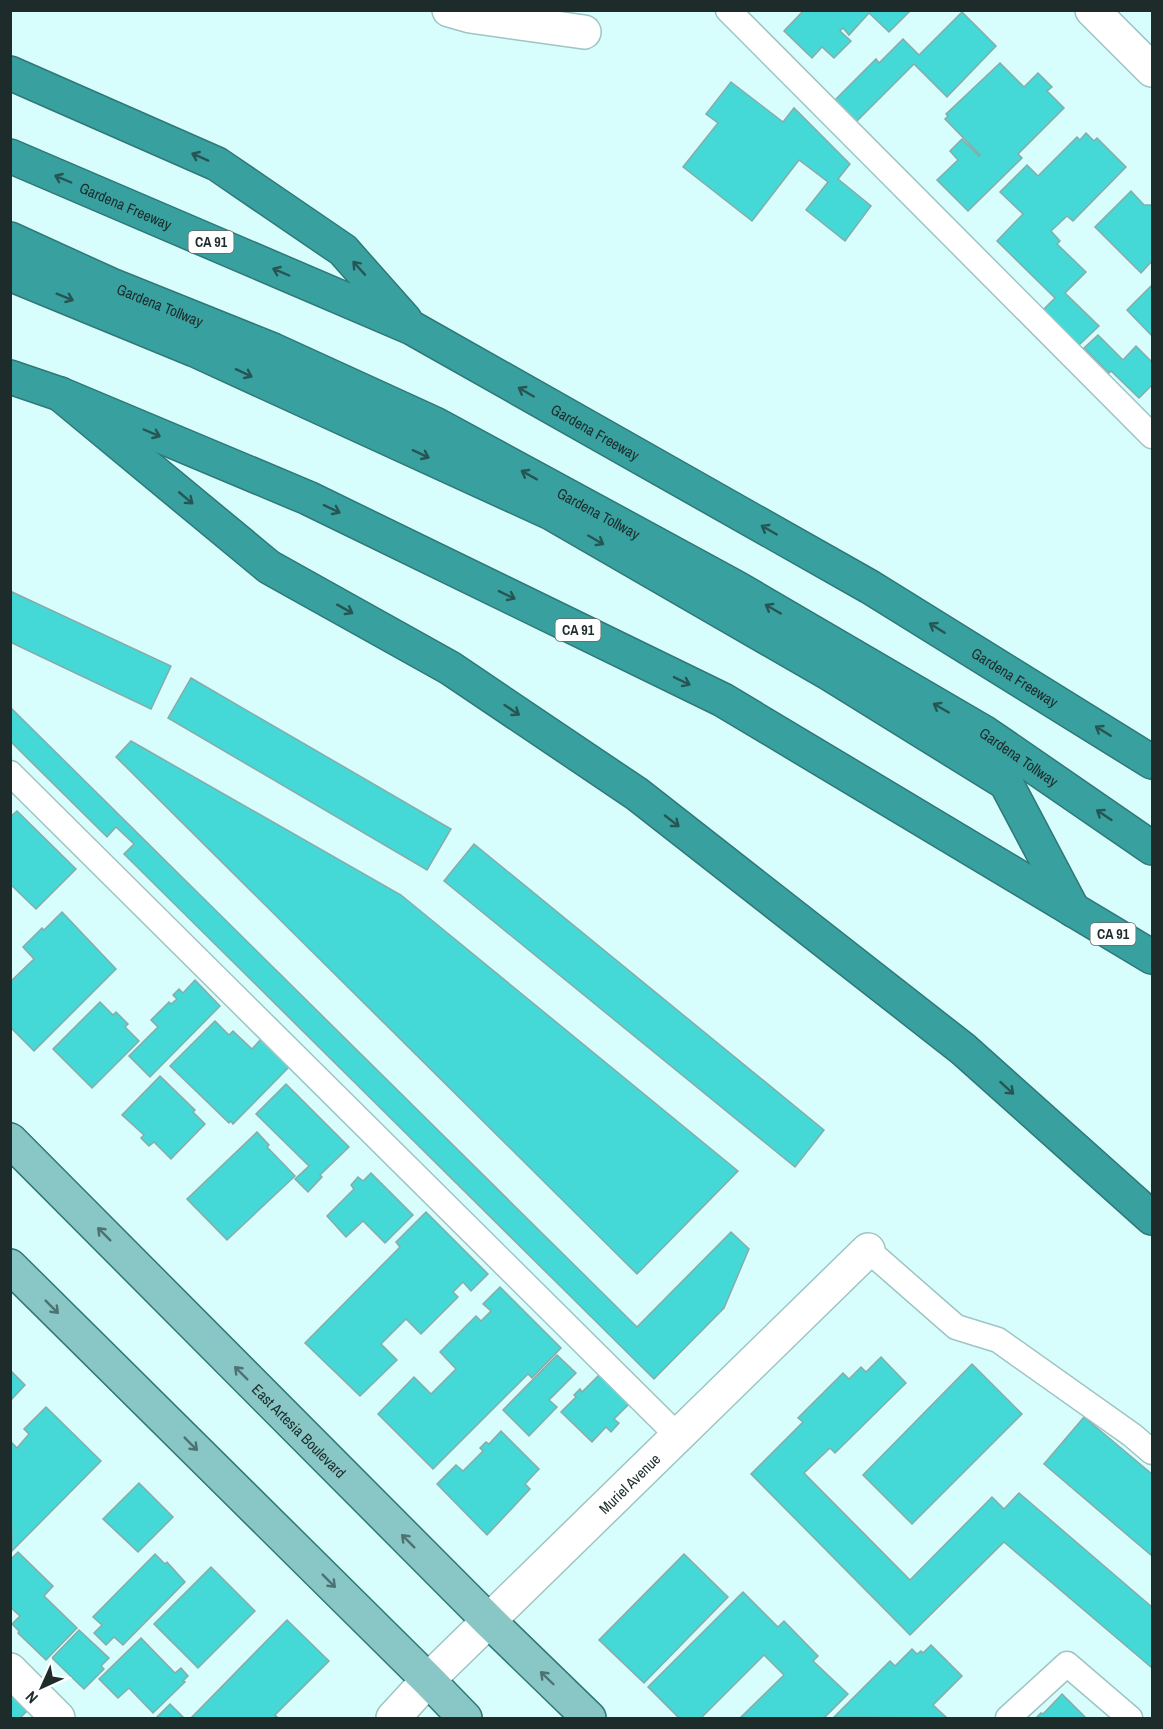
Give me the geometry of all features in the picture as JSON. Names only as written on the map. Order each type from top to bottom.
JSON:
[{"type":"highway","points":[[10,73],[216,164],[343,250],[412,328]]},
{"type":"highway","name":"Gardena Freeway","points":[[10,156],[412,328],[870,587],[1152,762]]},
{"type":"highway","name":"Gardena Tollway","points":[[10,239],[111,285],[273,350],[435,424],[735,586],[975,728],[1152,848]]},
{"type":"highway","name":"Gardena Tollway","points":[[10,274],[195,350],[551,513],[830,674],[1006,783],[1073,910]]},
{"type":"highway","name":"CA 91","points":[[10,377],[60,394],[308,498],[723,700],[1152,957]]},
{"type":"highway","points":[[60,394],[269,567],[450,668],[637,794],[963,1049],[1152,1218]]},
{"type":"main road","name":"East Artesia Boulevard","points":[[10,1140],[589,1719]]},
{"type":"main road","points":[[10,1266],[465,1719]]},
{"type":"street","points":[[449,10],[470,16],[584,33]]},
{"type":"street","points":[[1092,10],[1152,70]]},
{"type":"street","name":"Muriel Avenue","points":[[393,1719],[428,1680],[868,1250]]},
{"type":"street","points":[[10,1670],[58,1719]]},
{"type":"lane","points":[[728,10],[1152,436]]},
{"type":"lane","points":[[10,773],[678,1436]]},
{"type":"lane","points":[[868,1250],[956,1327],[998,1340],[1132,1435],[1152,1452]]},
{"type":"lane","points":[[1008,1719],[1066,1664],[1130,1719]]},
{"type":"building","points":[[804,10],[911,10],[889,32],[869,13],[849,35],[843,28],[840,31],[851,41],[834,58],[822,47],[812,58],[784,31]]},
{"type":"building","points":[[962,12],[996,46],[947,97],[914,64],[856,122],[834,101],[876,59],[879,63],[903,39],[919,55]]},
{"type":"building","points":[[1000,63],[1024,87],[1038,73],[1052,87],[1047,91],[1064,108],[1018,154],[1022,158],[968,211],[937,180],[958,160],[950,151],[962,139],[980,155],[945,119],[948,116],[946,114]]},
{"type":"building","points":[[731,82],[783,122],[794,108],[850,164],[838,179],[871,206],[845,241],[806,210],[828,182],[799,160],[752,221],[683,167],[718,123],[706,114]]},
{"type":"building","points":[[1086,133],[1094,141],[1097,138],[1126,167],[1073,221],[1067,216],[1051,231],[1060,241],[1057,244],[1086,272],[1065,293],[1099,326],[1079,345],[1043,310],[1055,298],[997,241],[1023,214],[1000,192],[1027,165],[1038,176],[1077,137],[1080,140]]},
{"type":"building","points":[[1131,191],[1144,205],[1152,205],[1152,261],[1141,273],[1095,227]]},
{"type":"building","points":[[1152,285],[1152,336],[1127,310]]},
{"type":"building","points":[[1098,335],[1123,360],[1136,346],[1152,362],[1152,385],[1139,398],[1084,348]]},
{"type":"building","points":[[10,591],[171,666],[151,709],[10,642]]},
{"type":"building","points":[[191,678],[451,829],[427,870],[168,718]]},
{"type":"building","points":[[10,707],[637,1327],[731,1232],[749,1249],[724,1308],[654,1379],[124,854],[134,844],[116,827],[107,837],[10,741]]},
{"type":"building","points":[[131,741],[401,895],[738,1171],[637,1274],[116,757]]},
{"type":"building","points":[[17,811],[76,869],[36,909],[10,884],[10,817]]},
{"type":"building","points":[[474,844],[824,1130],[795,1167],[444,881]]},
{"type":"building","points":[[62,912],[116,969],[34,1051],[10,1027],[10,982],[34,959],[23,947]]},
{"type":"building","points":[[195,980],[220,1006],[150,1077],[129,1056],[158,1027],[151,1020],[169,1002],[171,1004],[177,999],[173,995],[179,989],[183,993]]},
{"type":"building","points":[[100,1002],[113,1015],[116,1012],[128,1024],[125,1027],[139,1041],[92,1088],[53,1049]]},
{"type":"building","points":[[215,1021],[229,1035],[233,1031],[252,1049],[261,1039],[289,1067],[233,1124],[231,1121],[229,1123],[170,1066]]},
{"type":"building","points":[[160,1076],[195,1110],[193,1112],[205,1124],[171,1159],[154,1142],[149,1146],[141,1138],[144,1135],[122,1115]]},
{"type":"building","points":[[286,1084],[349,1147],[320,1175],[322,1177],[308,1192],[295,1179],[309,1166],[256,1114]]},
{"type":"building","points":[[257,1132],[269,1145],[267,1147],[295,1176],[227,1240],[187,1199]]},
{"type":"building","points":[[371,1173],[413,1215],[385,1243],[363,1221],[346,1237],[327,1216],[354,1189],[351,1185],[358,1177],[363,1181]]},
{"type":"building","points":[[426,1212],[488,1274],[471,1291],[463,1282],[453,1292],[458,1297],[421,1334],[406,1319],[381,1344],[397,1360],[360,1396],[305,1343],[400,1247],[396,1242]]},
{"type":"building","points":[[500,1287],[561,1348],[532,1378],[528,1374],[433,1469],[378,1414],[414,1377],[431,1394],[456,1369],[440,1352],[476,1316],[481,1321],[491,1311],[483,1304]]},
{"type":"building","points":[[557,1355],[576,1373],[549,1400],[557,1407],[529,1436],[503,1410]]},
{"type":"building","points":[[881,1357],[906,1383],[835,1453],[830,1448],[804,1473],[910,1580],[992,1497],[1004,1509],[1019,1493],[1152,1607],[1152,1668],[1004,1542],[910,1635],[751,1474],[803,1422],[798,1418],[843,1373],[849,1379],[861,1367],[866,1372]]},
{"type":"building","points":[[972,1364],[1022,1414],[912,1524],[863,1475]]},
{"type":"building","points":[[10,1370],[25,1385],[10,1401]]},
{"type":"building","points":[[600,1374],[630,1403],[614,1419],[619,1423],[611,1432],[606,1427],[592,1442],[561,1412],[576,1397],[574,1395],[580,1389],[582,1392]]},
{"type":"building","points":[[46,1407],[101,1461],[12,1551],[10,1444],[12,1443],[17,1448],[29,1434],[24,1429]]},
{"type":"building","points":[[1084,1417],[1152,1474],[1152,1556],[1044,1464]]},
{"type":"building","points":[[501,1431],[539,1469],[525,1484],[530,1489],[487,1535],[437,1484],[456,1465],[463,1471],[483,1451],[480,1448],[486,1442],[489,1444]]},
{"type":"building","points":[[139,1483],[173,1517],[138,1552],[103,1519]]},
{"type":"building","points":[[18,1552],[53,1586],[44,1596],[77,1628],[46,1660],[18,1633],[19,1631],[12,1624],[20,1616],[10,1607],[10,1560]]},
{"type":"building","points":[[155,1554],[165,1564],[167,1562],[185,1582],[123,1645],[114,1637],[106,1645],[94,1633],[102,1625],[93,1617]]},
{"type":"building","points":[[684,1554],[728,1597],[644,1683],[599,1640]]},
{"type":"building","points":[[211,1567],[255,1611],[198,1668],[154,1624]]},
{"type":"building","points":[[743,1592],[778,1627],[784,1621],[818,1656],[813,1661],[848,1694],[824,1718],[740,1718],[784,1675],[764,1655],[701,1718],[679,1718],[648,1687]]},
{"type":"building","points":[[287,1620],[329,1661],[275,1715],[278,1718],[191,1718]]},
{"type":"building","points":[[79,1630],[109,1658],[101,1666],[104,1669],[84,1689],[52,1658]]},
{"type":"building","points":[[141,1638],[175,1673],[181,1668],[188,1676],[183,1681],[185,1682],[153,1713],[129,1688],[118,1698],[99,1679]]},
{"type":"building","points":[[931,1645],[962,1676],[933,1705],[947,1718],[834,1717],[890,1661],[895,1666],[912,1649],[917,1654],[921,1651],[923,1653]]},
{"type":"building","points":[[10,1694],[28,1710],[20,1718],[10,1718]]},
{"type":"building","points":[[1062,1694],[1086,1718],[1036,1718],[1041,1713],[1043,1714]]},
{"type":"building","points":[[170,1704],[184,1718],[156,1718]]}]
